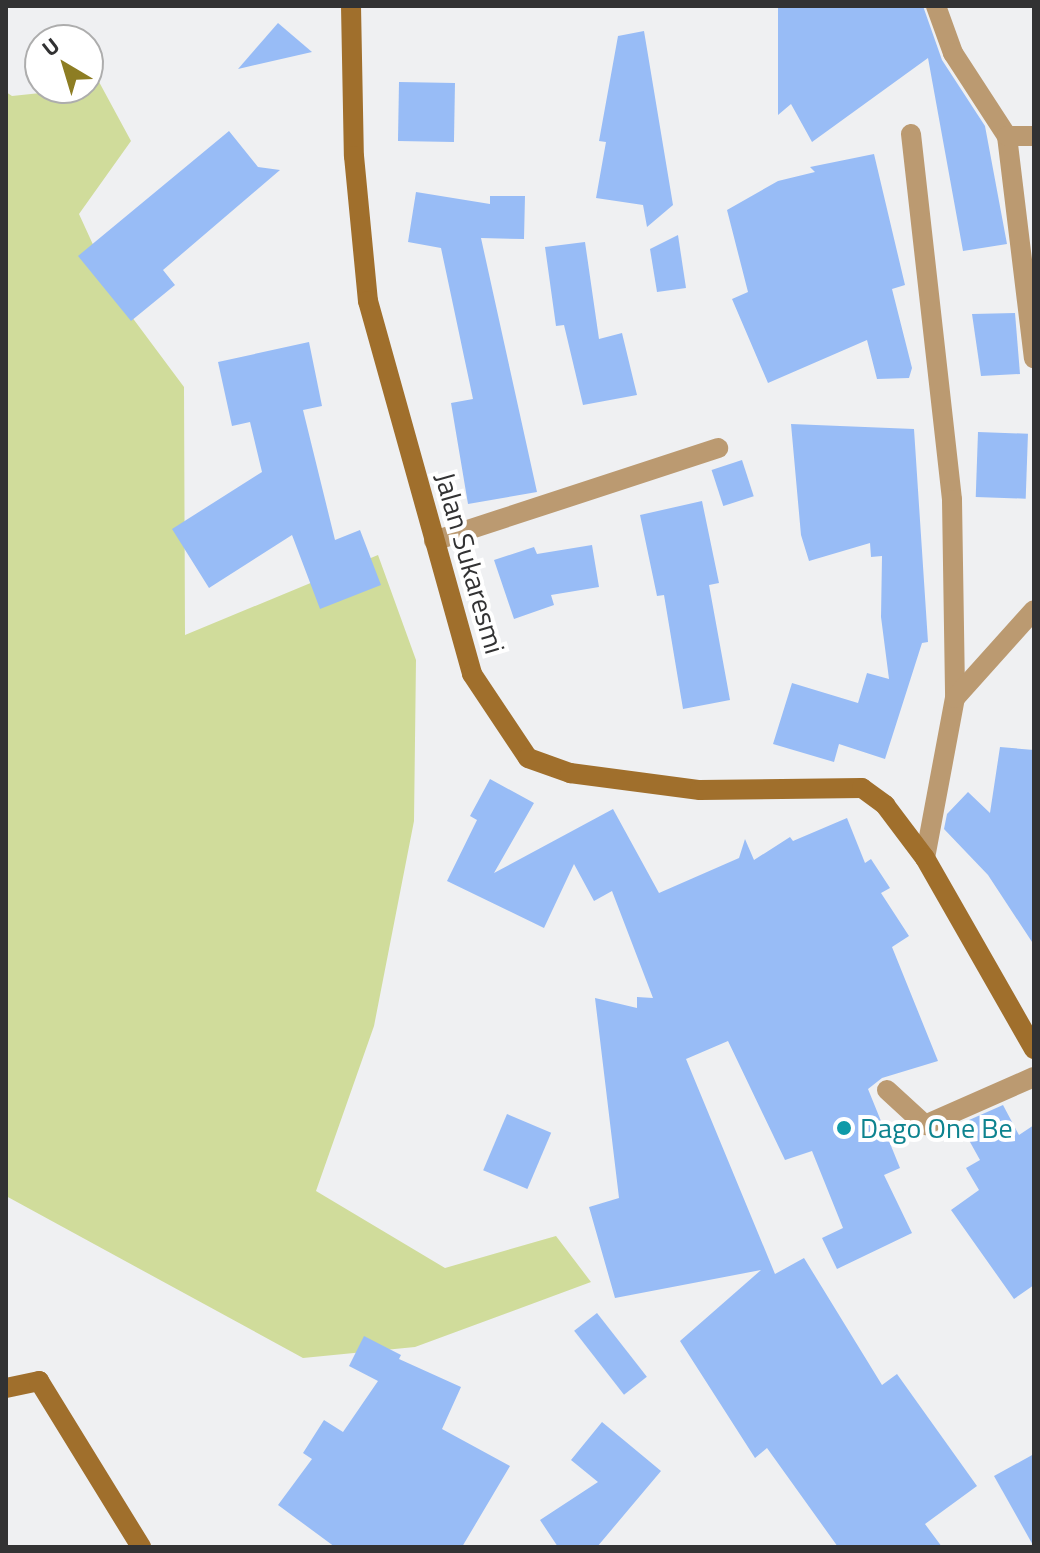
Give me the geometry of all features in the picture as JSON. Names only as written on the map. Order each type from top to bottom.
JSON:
[{"type":"main road","name":"Jalan Sukaresmi","points":[[352,7],[354,156],[368,301],[472,674],[528,758],[570,773],[700,790],[862,788],[885,805],[925,858],[1034,1049]]},
{"type":"main road","points":[[6,1388],[39,1381],[141,1547]]},
{"type":"street","points":[[936,6],[953,53],[1007,136],[1034,358]]},
{"type":"street","points":[[911,134],[952,500],[955,698],[925,858]]},
{"type":"street","points":[[1007,136],[1034,136]]},
{"type":"street","points":[[434,541],[718,448]]},
{"type":"street","points":[[955,698],[1034,610]]},
{"type":"street","points":[[887,1090],[925,1125],[1034,1077]]},
{"type":"green space","points":[[104,91],[131,141],[79,214],[117,297],[184,387],[185,635],[378,555],[416,660],[414,821],[374,1026],[316,1191],[445,1268],[556,1236],[591,1282],[415,1347],[303,1358],[6,1196],[6,92],[12,96],[24,95],[24,104],[104,104]]},
{"type":"building","points":[[778,6],[923,6],[942,60],[985,126],[1007,244],[963,251],[928,58],[812,142],[791,104],[778,115]]},
{"type":"building","points":[[278,23],[312,52],[238,69]]},
{"type":"building","points":[[644,31],[673,205],[647,227],[643,205],[596,198],[606,142],[599,141],[618,36]]},
{"type":"building","points":[[399,82],[455,83],[454,142],[398,141]]},
{"type":"building","points":[[229,131],[258,167],[280,170],[163,270],[175,285],[131,321],[78,256]]},
{"type":"building","points":[[874,154],[905,285],[892,289],[912,368],[909,378],[877,379],[867,340],[768,383],[732,299],[748,292],[727,210],[778,181],[815,172],[810,167]]},
{"type":"building","points":[[416,192],[490,204],[490,196],[525,196],[524,239],[481,238],[537,492],[468,504],[451,403],[473,399],[441,248],[408,242]]},
{"type":"building","points":[[678,235],[686,288],[657,292],[650,249]]},
{"type":"building","points":[[585,242],[599,339],[622,333],[637,395],[583,405],[564,325],[556,326],[545,247]]},
{"type":"building","points":[[1015,313],[1020,374],[981,376],[972,314]]},
{"type":"building","points":[[309,342],[322,406],[303,410],[335,540],[360,530],[381,585],[320,609],[292,535],[209,588],[172,529],[262,472],[250,422],[232,426],[218,362]]},
{"type":"building","points":[[791,424],[914,429],[928,642],[922,643],[885,759],[839,744],[834,762],[773,744],[792,683],[858,703],[867,673],[889,679],[881,617],[882,556],[871,557],[870,543],[809,561],[801,535]]},
{"type":"building","points":[[978,432],[1028,434],[1026,499],[976,497]]},
{"type":"building","points":[[742,460],[754,496],[723,506],[712,470]]},
{"type":"building","points":[[702,501],[719,583],[709,585],[730,700],[683,709],[664,595],[657,596],[640,515]]},
{"type":"building","points":[[592,545],[599,587],[551,595],[554,605],[514,619],[494,560],[534,547],[537,554]]},
{"type":"building","points":[[1000,747],[1034,750],[1034,945],[988,875],[944,829],[947,814],[968,792],[990,813]]},
{"type":"building","points":[[490,779],[534,803],[494,873],[613,809],[659,893],[739,858],[745,839],[754,860],[790,837],[793,841],[847,818],[865,863],[871,859],[890,888],[881,893],[909,936],[892,947],[938,1061],[882,1078],[868,1089],[900,1168],[884,1175],[912,1233],[837,1269],[822,1238],[843,1228],[812,1151],[785,1160],[728,1041],[686,1059],[775,1274],[804,1258],[882,1385],[897,1374],[977,1486],[925,1524],[942,1547],[838,1547],[767,1448],[755,1458],[680,1341],[761,1270],[615,1298],[589,1207],[619,1198],[595,998],[637,1008],[637,997],[653,998],[612,891],[594,901],[574,864],[544,928],[447,881],[477,820],[470,816]]},
{"type":"building","points":[[1003,1105],[1019,1135],[1034,1125],[1034,1285],[1014,1299],[951,1210],[979,1190],[966,1168],[980,1160],[960,1124]]},
{"type":"building","points":[[507,1114],[551,1133],[527,1189],[483,1170]]},
{"type":"building","points":[[597,1313],[647,1377],[624,1395],[574,1331]]},
{"type":"building","points":[[364,1336],[401,1355],[399,1359],[461,1387],[442,1429],[510,1466],[462,1547],[335,1547],[278,1505],[312,1459],[303,1453],[324,1420],[343,1432],[378,1381],[349,1366]]},
{"type":"building","points":[[602,1422],[661,1471],[597,1547],[558,1547],[540,1520],[598,1482],[571,1460]]},
{"type":"building","points":[[1034,1454],[1034,1547],[994,1476]]},
{"type":"place","name":"Dago One Be","points":[[844,1128]]}]
